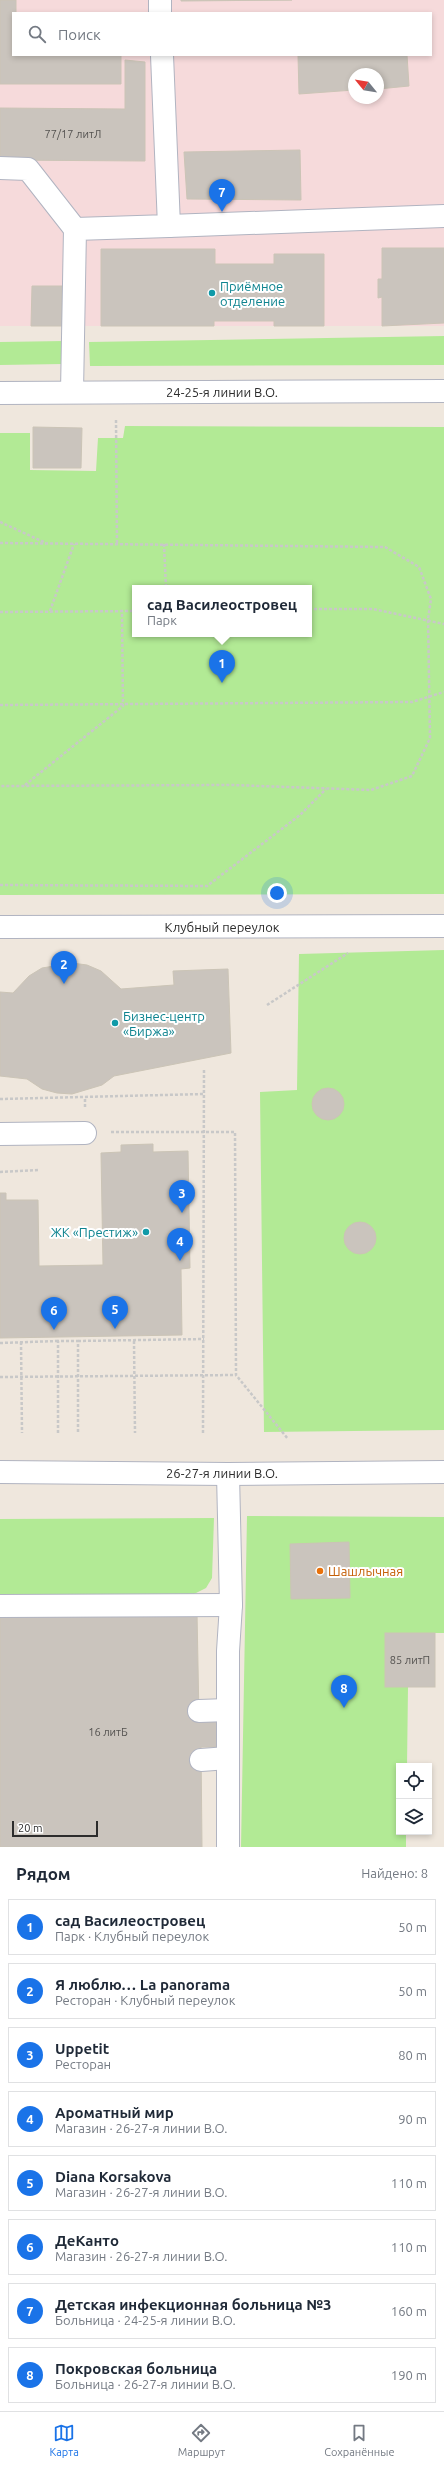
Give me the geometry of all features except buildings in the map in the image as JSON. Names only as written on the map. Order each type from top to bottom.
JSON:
[{"type":"street","points":[[160,0],[160,12]]},
{"type":"street","points":[[162,56],[169,226]]},
{"type":"street","points":[[0,168],[28,169],[75,229],[72,392]]},
{"type":"street","points":[[75,229],[444,216]]},
{"type":"street","name":"24-25-я линии В.О.","points":[[0,393],[444,392]]},
{"type":"street","name":"Клубный переулок","points":[[0,927],[444,926]]},
{"type":"street","points":[[0,1134],[85,1132]]},
{"type":"street","name":"26-27-я линии В.О.","points":[[0,1472],[228,1474],[444,1472]]},
{"type":"street","points":[[228,1474],[231,1606],[228,1710],[228,1847]]},
{"type":"street","points":[[0,1606],[231,1606]]},
{"type":"street","points":[[198,1711],[228,1710]]},
{"type":"street","points":[[201,1760],[228,1758]]},
{"type":"path","points":[[116,420],[117,543]]},
{"type":"path","points":[[0,522],[48,544]]},
{"type":"path","points":[[0,543],[117,543],[385,547],[419,567],[431,599],[428,619],[430,738],[412,776],[371,790],[232,785],[0,786]]},
{"type":"path","points":[[50,611],[74,544]]},
{"type":"path","points":[[164,544],[166,585]]},
{"type":"path","points":[[312,609],[373,609],[428,619],[444,624]]},
{"type":"path","points":[[122,611],[123,706]]},
{"type":"path","points":[[0,612],[132,611]]},
{"type":"path","points":[[0,706],[412,702],[430,695],[444,692]]},
{"type":"path","points":[[25,785],[123,706]]},
{"type":"path","points":[[0,885],[207,886],[300,815],[326,788]]},
{"type":"path","points":[[267,1005],[350,951]]},
{"type":"path","points":[[203,1433],[204,1070]]},
{"type":"path","points":[[0,1099],[204,1094]]},
{"type":"path","points":[[86,1097],[85,1132],[235,1132],[236,1375],[288,1439]]},
{"type":"path","points":[[0,1172],[38,1170]]},
{"type":"path","points":[[0,1343],[204,1339]]},
{"type":"path","points":[[58,1341],[58,1433]]},
{"type":"path","points":[[78,1341],[78,1433]]},
{"type":"path","points":[[134,1341],[134,1433]]},
{"type":"path","points":[[21,1342],[22,1433]]},
{"type":"path","points":[[0,1377],[236,1375]]},
{"type":"shaded area","points":[[0,0],[444,0],[444,326],[0,326]]},
{"type":"green space","points":[[444,336],[444,365],[90,366],[89,342]]},
{"type":"green space","points":[[64,341],[63,364],[0,365],[0,342]]},
{"type":"green space","points":[[125,426],[444,427],[444,894],[0,895],[0,433],[30,433],[30,470],[96,471],[98,438],[123,438]]},
{"type":"green space","points":[[444,950],[444,1430],[264,1432],[260,1092],[297,1090],[299,954]]},
{"type":"green space","points":[[247,1516],[444,1517],[444,1633],[385,1633],[408,1687],[407,1763],[396,1763],[396,1835],[406,1835],[406,1847],[241,1847]]},
{"type":"green space","points":[[214,1518],[212,1578],[206,1588],[194,1594],[0,1596],[0,1519]]},
{"type":"place","name":"Детская инфекционная больница №3","points":[[222,212]]},
{"type":"place","name":"Приёмное отделение","points":[[212,293]]},
{"type":"place","name":"сад Василеостровец","points":[[222,683]]},
{"type":"place","name":"Я люблю… La panorama","points":[[64,984]]},
{"type":"place","name":"Бизнес-центр «Биржа»","points":[[115,1023]]},
{"type":"place","name":"Uppetit","points":[[182,1213]]},
{"type":"place","name":"ЖК «Престиж»","points":[[146,1232]]},
{"type":"place","name":"Ароматный мир","points":[[180,1261]]},
{"type":"place","name":"Diana Korsakova","points":[[115,1329]]},
{"type":"place","name":"ДеКанто","points":[[54,1330]]},
{"type":"place","name":"Шашлычная","points":[[320,1571]]},
{"type":"place","name":"Покровская больница","points":[[344,1708]]}]
